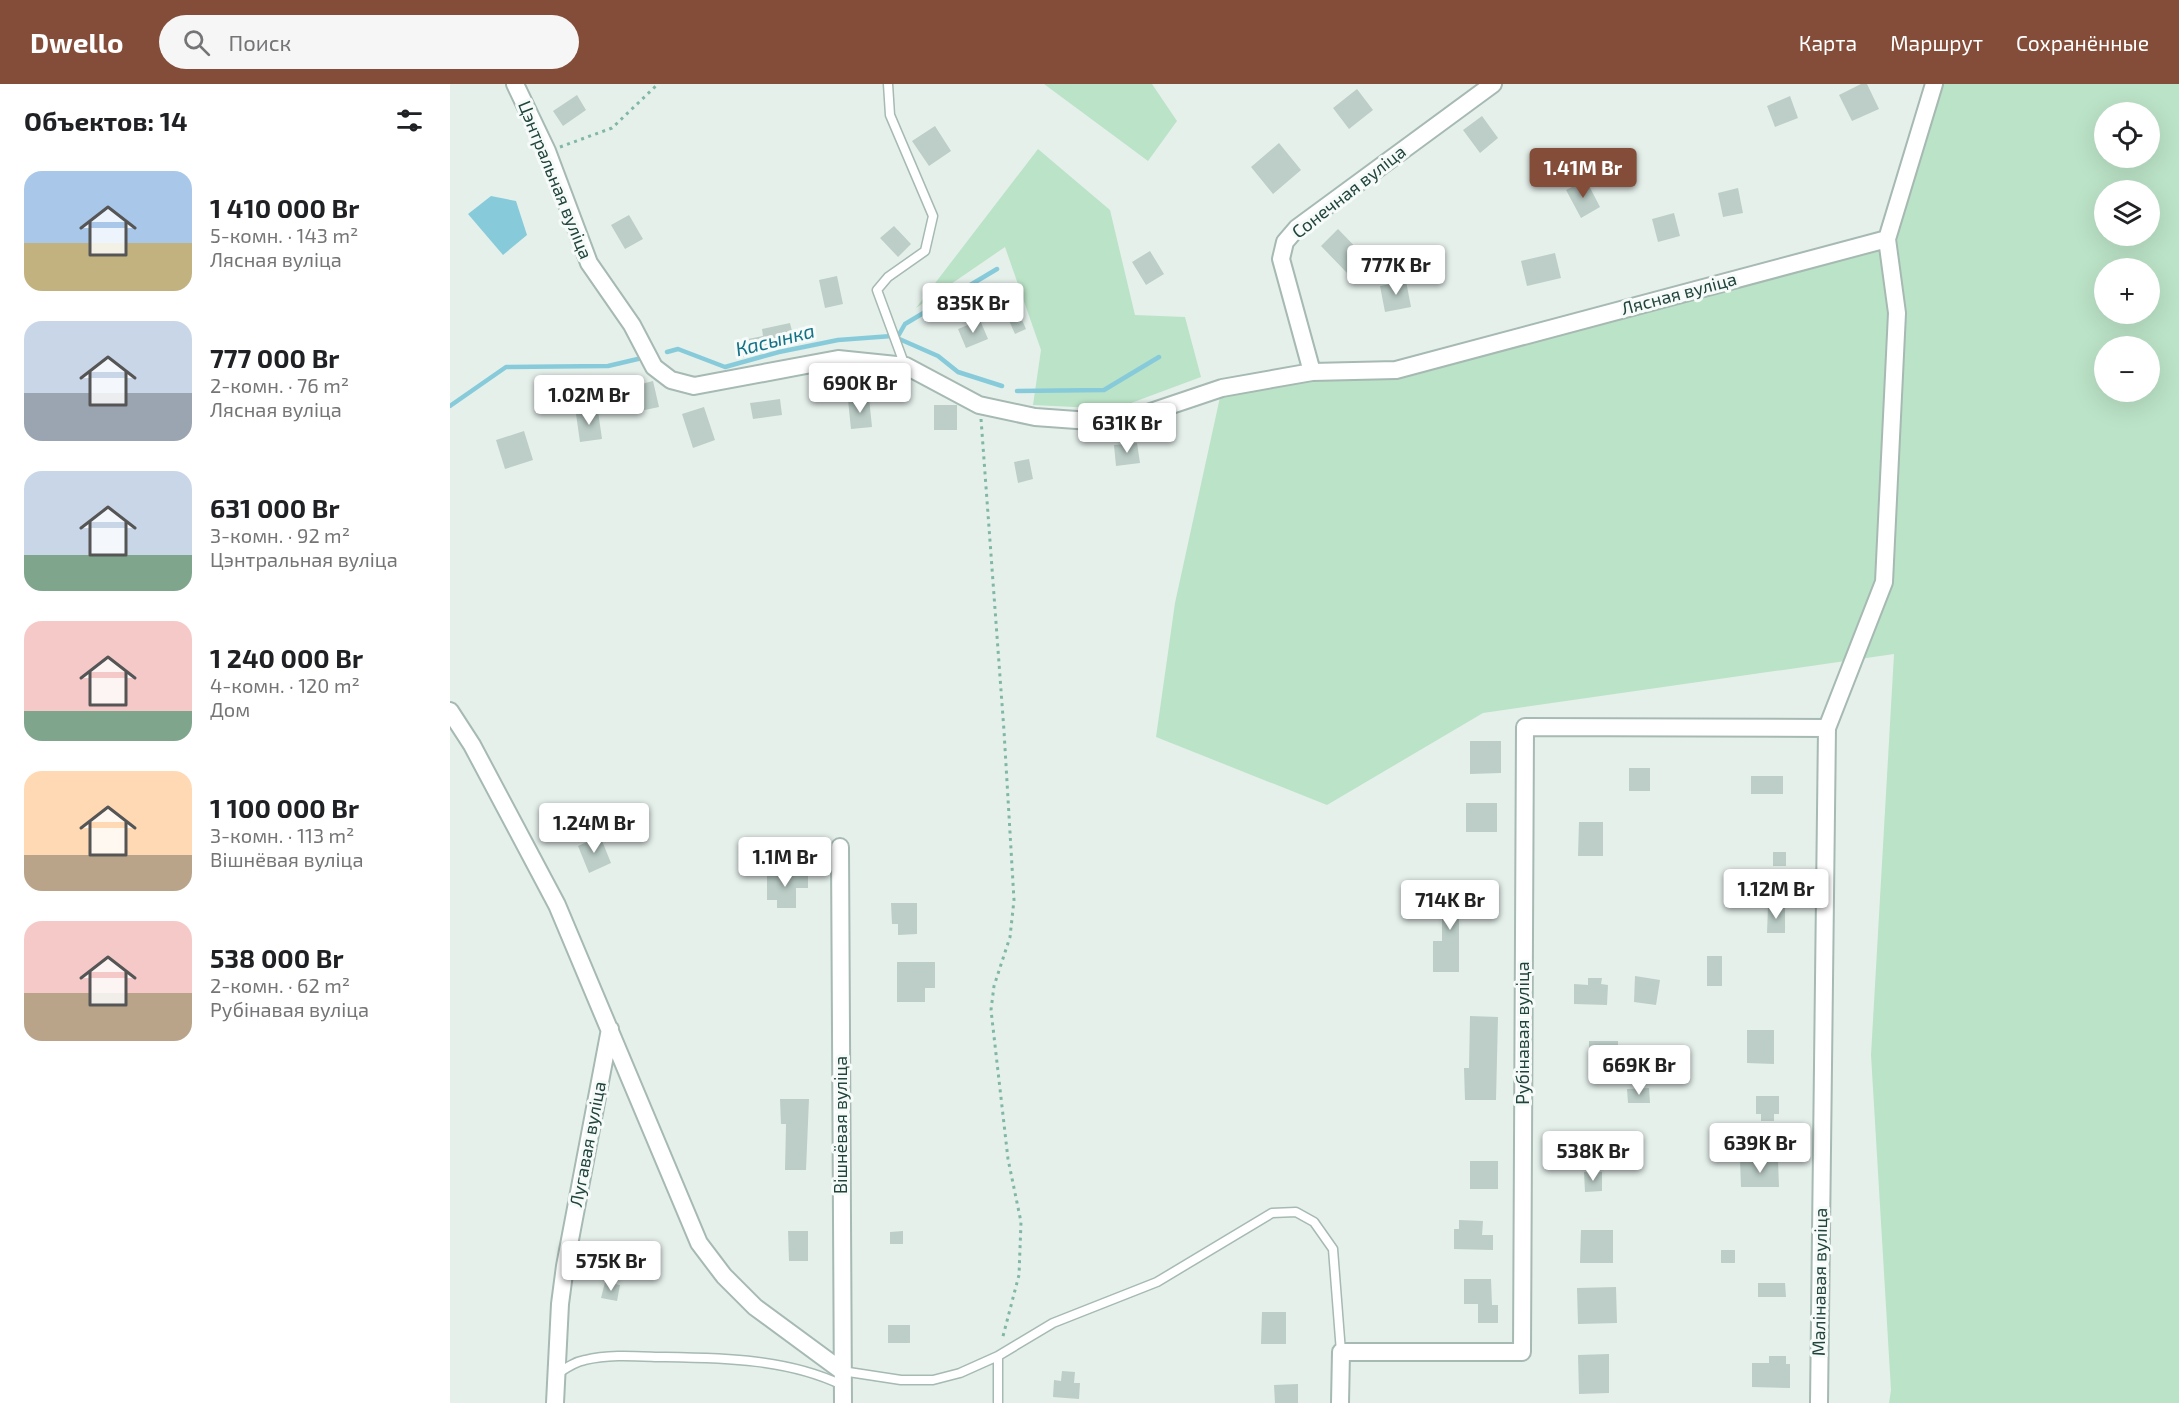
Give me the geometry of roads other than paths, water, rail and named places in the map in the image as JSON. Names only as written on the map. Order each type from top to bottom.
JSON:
[{"type":"street","name":"Цэнтральная вуліца","points":[[515,84],[547,151],[589,263],[632,325],[654,367],[671,380],[694,386],[838,359],[906,366],[980,405],[1035,417],[1118,423],[1222,388],[1312,372]]},
{"type":"street","name":"Сонечная вуліца","points":[[1312,372],[1281,259],[1285,243],[1297,228],[1492,84]]},
{"type":"street","points":[[1827,728],[1884,582],[1897,313],[1887,239],[1934,84]]},
{"type":"street","name":"Лясная вуліца","points":[[1312,372],[1396,370],[1887,239]]},
{"type":"street","points":[[450,711],[472,745],[557,905],[699,1243],[724,1276],[755,1306],[842,1378]]},
{"type":"street","name":"Рубінавая вуліца","points":[[1341,1352],[1522,1352],[1525,727],[1827,728]]},
{"type":"street","name":"Малінавая вуліца","points":[[1819,1403],[1827,728]]},
{"type":"street","name":"Вішнёвая вуліца","points":[[840,847],[843,1403]]},
{"type":"street","name":"Лугавая вуліца","points":[[555,1403],[565,1266],[610,1028]]},
{"type":"street","points":[[1340,1403],[1341,1352]]},
{"type":"lane","points":[[888,84],[890,115],[933,216],[925,251],[888,277],[877,290],[906,366]]},
{"type":"lane","points":[[557,1374],[572,1364],[587,1359],[638,1356],[709,1358],[793,1367],[842,1378],[933,1380],[960,1373],[998,1356],[1053,1323],[1157,1282],[1272,1213],[1296,1212],[1314,1222],[1333,1249],[1341,1352]]},
{"type":"lane","points":[[998,1356],[998,1403]]},
{"type":"water","points":[[491,196],[516,201],[527,235],[503,255],[468,214]]},
{"type":"waterway","name":"Касынка","points":[[997,269],[905,324],[897,338],[938,356],[958,372],[1002,386]]},
{"type":"waterway","name":"Касынка","points":[[667,352],[678,349],[725,367],[779,352],[838,340],[892,336]]},
{"type":"waterway","points":[[1017,391],[1104,390],[1159,357]]},
{"type":"waterway","name":"Касынка","points":[[450,406],[506,367],[608,366],[642,358]]}]
